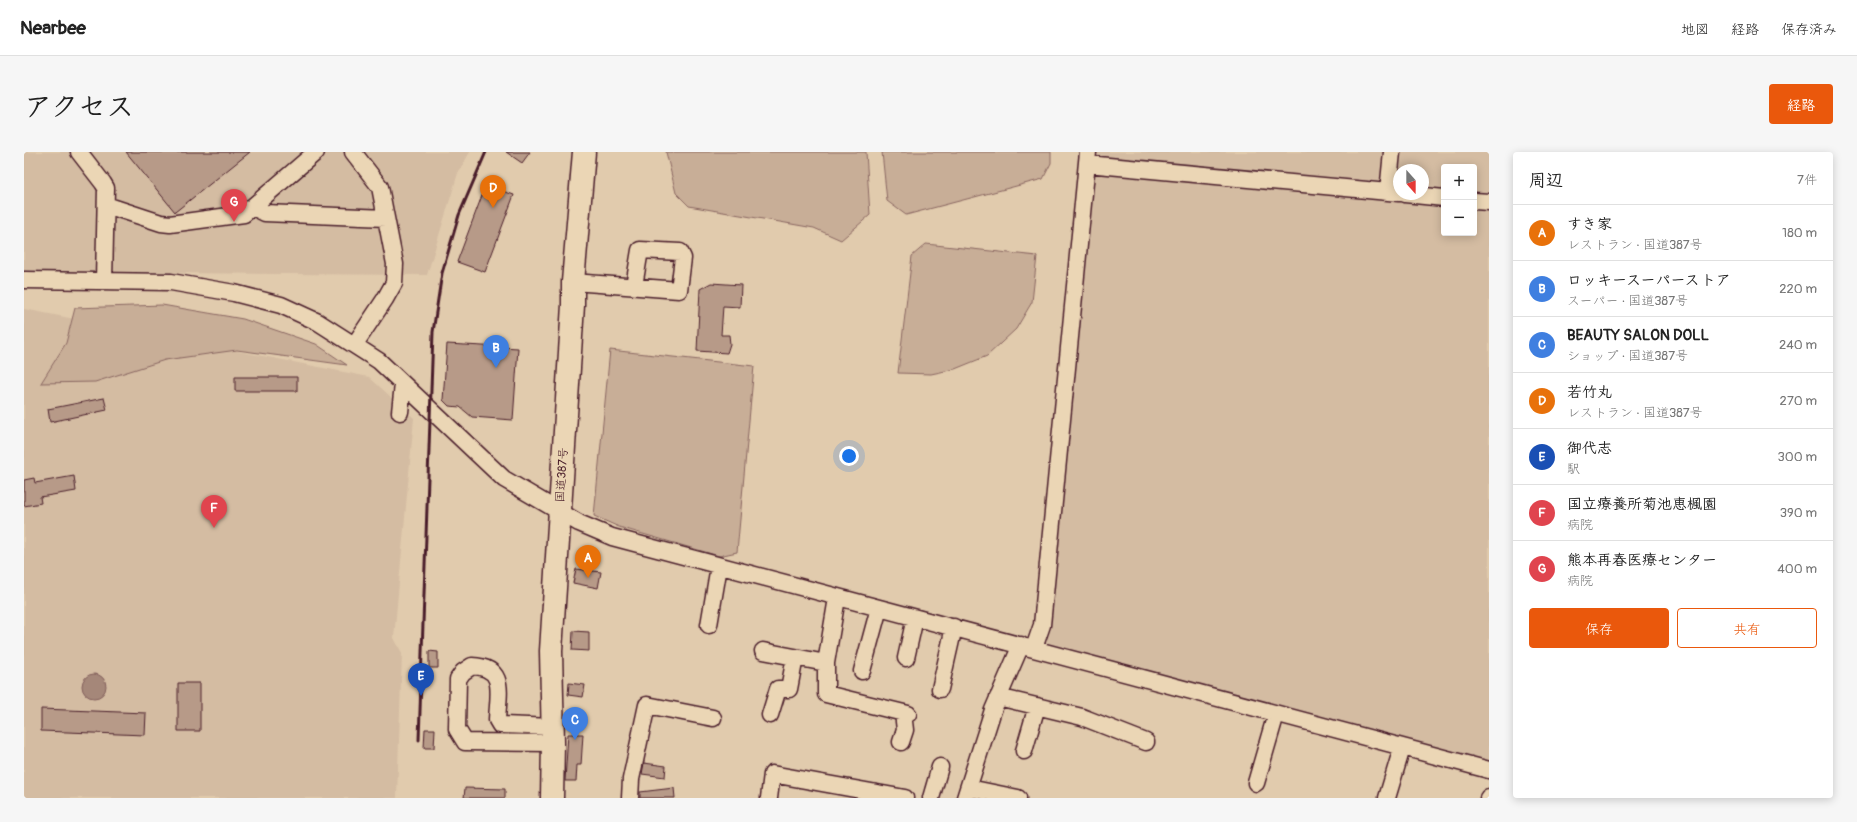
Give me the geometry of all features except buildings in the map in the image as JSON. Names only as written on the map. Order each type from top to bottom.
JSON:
[{"type":"highway","name":"国道387号","points":[[552,798],[553,735],[551,651],[573,305],[573,282],[584,152]]},
{"type":"street","points":[[79,152],[104,182],[106,188],[104,281]]},
{"type":"street","points":[[106,205],[162,223],[170,224],[244,214],[316,152]]},
{"type":"street","points":[[352,152],[380,187],[395,264],[394,283],[355,344]]},
{"type":"street","points":[[1018,798],[967,793],[998,697],[1027,647],[1042,625],[1087,158],[1393,193],[1392,152]]},
{"type":"street","points":[[1429,196],[1441,198]]},
{"type":"street","points":[[1477,201],[1489,202]]},
{"type":"street","points":[[253,207],[265,213],[386,218]]},
{"type":"street","points":[[24,280],[171,282],[234,293],[281,305],[318,322],[355,344],[379,361],[504,479],[579,523],[612,537],[1489,770]]},
{"type":"street","points":[[573,282],[634,286]]},
{"type":"street","points":[[400,412],[403,384]]},
{"type":"street","points":[[709,625],[719,566]]},
{"type":"street","points":[[837,598],[826,663],[826,694],[906,713],[905,730],[901,742]]},
{"type":"street","points":[[862,671],[879,608]]},
{"type":"street","points":[[906,658],[915,618]]},
{"type":"street","points":[[940,689],[954,628]]},
{"type":"street","points":[[763,651],[826,663]]},
{"type":"street","points":[[770,715],[778,689],[789,689],[795,657]]},
{"type":"street","points":[[479,742],[491,731],[497,720],[498,682],[494,672],[487,667],[472,666],[463,672],[458,679],[457,729],[465,742],[479,742],[553,735]]},
{"type":"street","points":[[998,697],[1082,717],[1146,742]]},
{"type":"street","points":[[630,798],[631,779],[647,705],[713,718]]},
{"type":"street","points":[[1024,751],[1036,706]]},
{"type":"street","points":[[1256,783],[1276,714]]},
{"type":"street","points":[[497,720],[500,725],[506,727],[553,735]]},
{"type":"street","points":[[1387,798],[1402,748]]},
{"type":"street","points":[[930,798],[940,767]]},
{"type":"street","points":[[769,798],[772,774],[847,793],[905,798]]},
{"type":"shaded area","points":[[24,152],[470,152],[458,173],[427,275],[24,272]]},
{"type":"shaded area","points":[[666,152],[866,152],[870,215],[841,240],[814,228],[689,206],[676,193]]},
{"type":"shaded area","points":[[882,152],[1051,152],[1051,163],[1043,179],[906,215],[887,201]]},
{"type":"shaded area","points":[[1078,152],[1489,152],[1489,761],[1029,639],[1037,619]]},
{"type":"shaded area","points":[[926,244],[1037,256],[1032,302],[1016,329],[987,356],[955,369],[931,374],[898,373],[912,256]]},
{"type":"shaded area","points":[[162,305],[243,319],[316,344],[347,365],[237,350],[165,360],[95,382],[41,383],[66,343],[75,308]]},
{"type":"shaded area","points":[[24,309],[369,377],[414,418],[394,638],[402,653],[397,798],[24,798]]},
{"type":"shaded area","points":[[610,350],[754,366],[737,552],[719,556],[619,527],[594,516]]},
{"type":"shaded area","points":[[94,674],[103,677],[106,686],[103,695],[94,698],[85,695],[82,686],[85,677]]},
{"type":"railway","points":[[419,740],[433,332],[442,273],[459,215],[486,152]]},
{"type":"place","name":"若竹丸","points":[[493,208]]},
{"type":"place","name":"熊本再春医療センター","points":[[234,222]]},
{"type":"place","name":"ロッキースーパーストア","points":[[496,368]]},
{"type":"place","name":"国立療養所菊池恵楓園","points":[[214,528]]},
{"type":"place","name":"すき家","points":[[588,578]]},
{"type":"place","name":"御代志","points":[[421,696]]},
{"type":"place","name":"BEAUTY SALON DOLL","points":[[575,740]]}]
